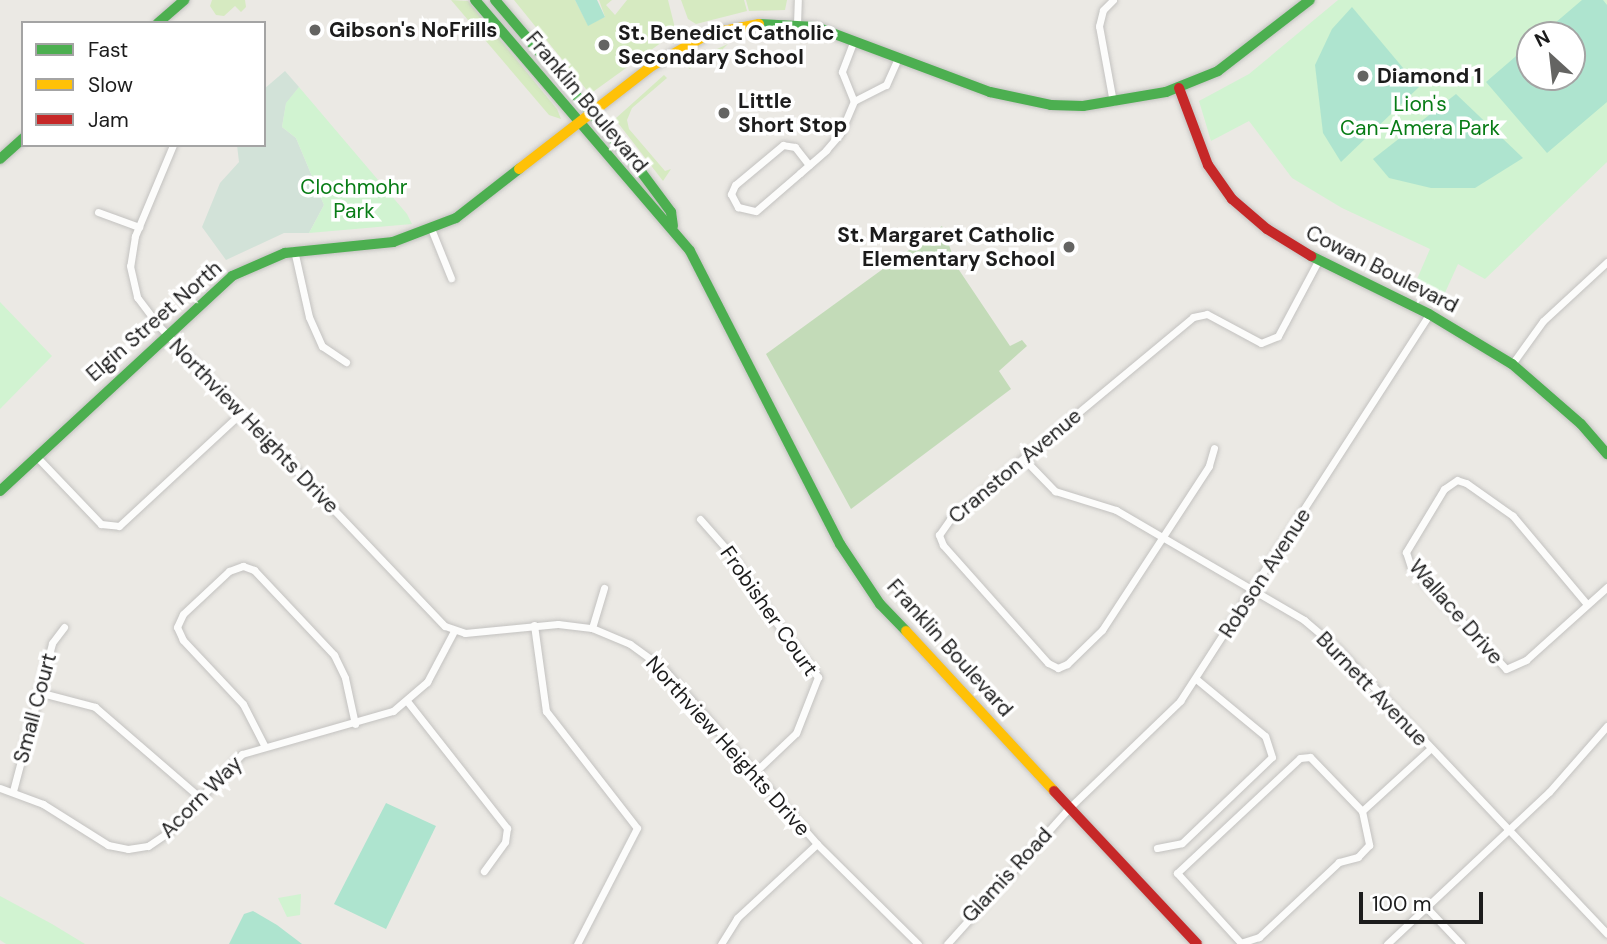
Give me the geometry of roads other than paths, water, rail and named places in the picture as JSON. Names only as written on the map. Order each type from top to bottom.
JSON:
[{"type":"street","points":[[160,21],[184,0]]},
{"type":"street","name":"Franklin Boulevard","points":[[475,0],[662,220],[673,226]]},
{"type":"street","name":"Franklin Boulevard","points":[[495,0],[593,114],[671,212],[673,226],[705,276],[840,544],[874,594],[1197,944]]},
{"type":"street","points":[[797,24],[799,0]]},
{"type":"street","points":[[1113,0],[1103,10],[1099,26],[1113,103]]},
{"type":"street","name":"Elgin Street North","points":[[0,491],[166,334],[232,276],[294,250],[393,242],[432,231],[456,218],[581,124],[661,59],[708,34],[748,25],[797,24],[854,40],[1018,99],[1051,105],[1113,103],[1179,88],[1245,53],[1310,0]]},
{"type":"street","points":[[854,40],[842,72],[855,101]]},
{"type":"street","points":[[809,165],[794,147],[783,145],[735,184],[731,194],[738,207],[756,211],[809,165],[840,134],[855,101],[886,85],[898,58]]},
{"type":"street","name":"Cowan Boulevard","points":[[1179,88],[1208,165],[1232,199],[1267,229],[1318,261],[1429,314],[1512,364],[1546,391],[1607,454]]},
{"type":"street","points":[[0,159],[21,140]]},
{"type":"street","name":"Northview Heights Drive","points":[[172,147],[139,227],[130,267],[133,287],[142,306],[166,334],[434,618],[454,631],[534,625],[592,628],[630,644],[663,668],[817,844],[918,944]]},
{"type":"street","points":[[98,212],[139,227]]},
{"type":"street","points":[[432,231],[451,278]]},
{"type":"street","points":[[294,250],[309,317],[322,346],[346,362]]},
{"type":"street","name":"Cranston Avenue","points":[[1164,536],[1102,630],[1067,664],[1058,667],[1048,663],[950,556],[940,535],[950,519],[1193,317],[1207,314],[1252,340],[1269,343],[1278,336],[1318,261]]},
{"type":"street","points":[[1512,364],[1543,321],[1607,262]]},
{"type":"street","name":"Robson Avenue","points":[[1070,807],[1158,724],[1196,679],[1429,314]]},
{"type":"street","points":[[36,456],[101,524],[119,526],[241,413]]},
{"type":"street","points":[[1164,536],[1209,466],[1214,448]]},
{"type":"street","name":"Burnett Avenue","points":[[1024,459],[1055,491],[1116,510],[1304,620],[1337,648],[1506,832],[1607,934]]},
{"type":"street","name":"Wallace Drive","points":[[1586,603],[1513,516],[1466,482],[1457,481],[1444,489],[1406,552],[1411,567],[1506,669],[1525,660],[1607,587]]},
{"type":"street","name":"Frobisher Court","points":[[700,519],[731,554],[766,609],[818,677],[796,733],[755,772]]},
{"type":"street","points":[[264,745],[243,704],[183,640],[177,626],[183,614],[229,571],[243,566],[254,570],[334,655],[345,678],[355,724]]},
{"type":"street","points":[[592,628],[604,588]]},
{"type":"street","points":[[534,625],[546,711],[637,828],[577,944]]},
{"type":"street","name":"Small Court","points":[[13,791],[52,643],[64,627]]},
{"type":"street","name":"Acorn Way","points":[[0,788],[43,804],[108,845],[128,849],[161,839],[232,761],[264,745],[385,716],[407,701],[436,669],[454,631]]},
{"type":"street","points":[[1157,848],[1182,843],[1272,757],[1265,736],[1196,679]]},
{"type":"street","points":[[38,692],[95,707],[198,796]]},
{"type":"street","points":[[407,701],[507,828],[505,842],[484,872]]},
{"type":"street","points":[[1387,944],[1549,792],[1607,726]]},
{"type":"street","points":[[1363,811],[1430,749]]},
{"type":"street","points":[[1310,757],[1363,811],[1369,845],[1366,853],[1339,862],[1250,943],[1236,939],[1177,873],[1300,758],[1310,757]]},
{"type":"street","name":"Glamis Road","points":[[947,944],[1070,807]]},
{"type":"street","points":[[721,944],[737,918],[817,844]]},
{"type":"street","points":[[1426,907],[1461,944]]},
{"type":"place","name":"Gibson's NoFrills","points":[[315,30]]},
{"type":"place","name":"St. Benedict Catholic Secondary School","points":[[604,45]]},
{"type":"place","name":"Diamond 1","points":[[1363,76]]},
{"type":"place","name":"Little Short Stop","points":[[724,113]]},
{"type":"place","name":"St. Margaret Catholic Elementary School","points":[[1069,247]]},
{"type":"park label","name":"Lion's Can-Amera Park","points":[[1420,116]]},
{"type":"park label","name":"Clochmohr Park","points":[[354,199]]}]
